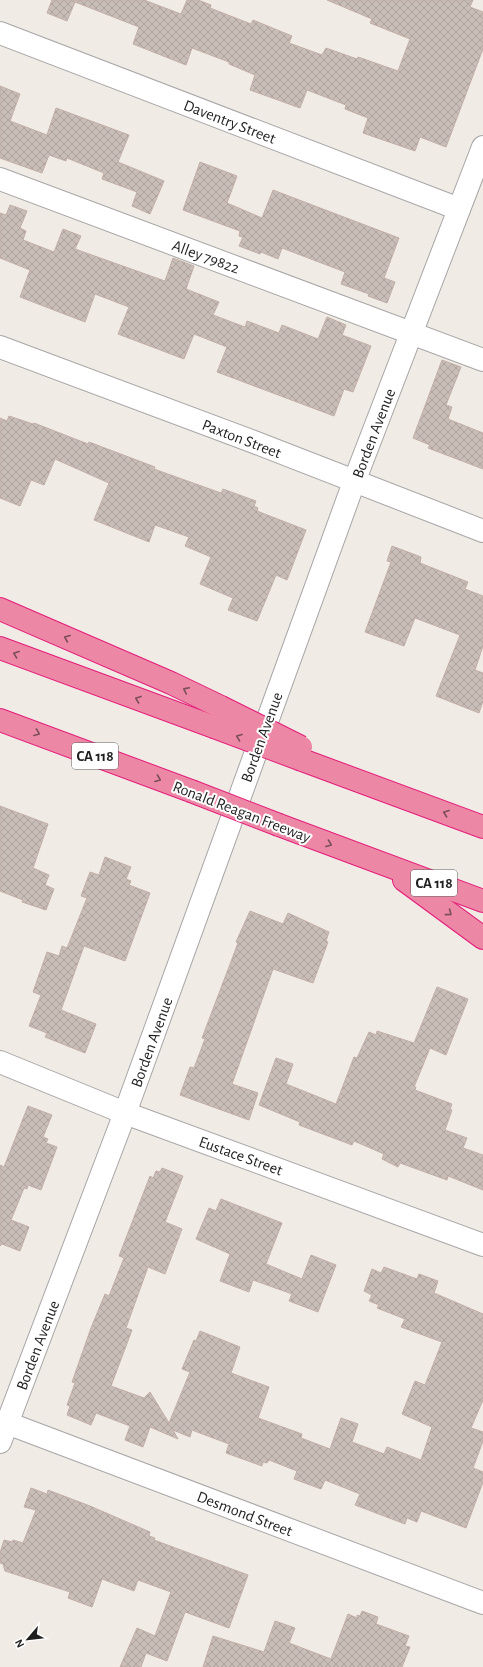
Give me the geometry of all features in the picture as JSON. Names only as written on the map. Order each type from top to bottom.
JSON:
[{"type":"highway","points":[[0,609],[170,683],[217,717]]},
{"type":"highway","points":[[0,648],[217,717],[388,792],[483,827]]},
{"type":"highway","name":"Ronald Reagan Freeway","points":[[0,720],[483,902]]},
{"type":"highway","points":[[384,864],[483,938]]},
{"type":"street","name":"Daventry Street","points":[[0,33],[459,209]]},
{"type":"street","name":"Borden Avenue","points":[[4,1432],[125,1113],[354,482],[483,147]]},
{"type":"street","name":"Alley 79822","points":[[0,180],[483,360]]},
{"type":"street","name":"Paxton Street","points":[[0,347],[254,442],[483,532]]},
{"type":"street","name":"Eustace Street","points":[[0,1062],[125,1113],[483,1245]]},
{"type":"street","name":"Desmond Street","points":[[4,1432],[483,1603]]},
{"type":"building","points":[[52,0],[144,0],[181,14],[187,0],[198,0],[211,5],[210,8],[251,24],[253,20],[292,36],[289,43],[322,55],[326,48],[398,71],[410,39],[370,23],[372,19],[327,0],[473,0],[470,7],[483,12],[483,49],[446,147],[420,137],[415,151],[363,133],[368,118],[345,109],[346,105],[307,90],[300,108],[250,90],[255,75],[229,64],[229,62],[192,48],[186,65],[133,44],[139,27],[75,2],[67,21],[47,13]]},
{"type":"building","points":[[0,86],[20,94],[10,121],[47,135],[56,108],[129,135],[118,162],[164,181],[150,214],[132,206],[137,192],[102,179],[104,173],[67,158],[66,161],[49,155],[42,173],[0,158]]},
{"type":"building","points":[[200,162],[237,176],[227,203],[262,218],[273,190],[399,238],[384,278],[395,282],[387,303],[368,296],[369,294],[341,284],[345,272],[282,248],[278,259],[261,252],[260,254],[239,246],[243,237],[239,236],[240,231],[183,210]]},
{"type":"building","points":[[10,205],[27,211],[20,228],[26,231],[23,240],[54,252],[63,229],[81,236],[75,249],[165,281],[173,258],[194,266],[186,289],[219,302],[213,315],[245,327],[247,321],[279,333],[282,325],[318,339],[327,317],[346,325],[342,335],[371,346],[353,392],[344,389],[334,416],[217,372],[227,347],[194,334],[184,359],[118,334],[129,307],[95,294],[85,322],[20,297],[30,270],[0,258],[0,213],[6,215]]},
{"type":"building","points":[[442,360],[461,367],[446,405],[452,407],[448,419],[483,433],[483,469],[428,448],[430,445],[413,438]]},
{"type":"building","points":[[9,416],[33,424],[34,423],[88,444],[89,442],[155,467],[154,469],[221,493],[223,489],[256,501],[254,506],[258,508],[257,511],[306,530],[287,580],[276,575],[257,621],[228,610],[233,598],[200,584],[211,557],[185,546],[189,537],[155,525],[149,542],[94,520],[109,483],[55,459],[44,485],[31,480],[20,506],[0,498],[0,418],[7,421]]},
{"type":"building","points":[[392,546],[421,557],[420,563],[468,582],[465,589],[483,596],[483,646],[475,670],[483,673],[483,701],[479,713],[436,696],[460,635],[415,618],[404,646],[365,632],[391,562],[387,561]]},
{"type":"building","points":[[0,806],[48,824],[33,868],[49,875],[45,885],[54,889],[46,910],[22,902],[23,900],[0,891]]},
{"type":"building","points":[[105,857],[131,867],[126,879],[131,881],[129,885],[150,893],[125,961],[84,946],[61,1010],[96,1024],[85,1053],[45,1037],[47,1033],[29,1026],[41,995],[33,992],[47,952],[59,956],[62,946],[67,948],[87,898],[81,896],[90,872],[99,875]]},
{"type":"building","points":[[250,911],[283,924],[288,913],[329,932],[326,941],[328,942],[313,983],[273,969],[232,1084],[258,1093],[249,1120],[180,1095],[190,1067],[194,1068],[205,1039],[202,1038],[238,943],[236,942]]},
{"type":"building","points":[[437,987],[468,999],[446,1055],[430,1048],[414,1087],[416,1087],[415,1090],[452,1104],[450,1109],[452,1110],[445,1130],[467,1138],[463,1148],[483,1155],[483,1190],[448,1176],[447,1180],[400,1163],[398,1167],[382,1159],[384,1154],[354,1141],[352,1145],[299,1125],[300,1122],[259,1105],[276,1058],[293,1064],[286,1084],[336,1104],[354,1057],[357,1058],[369,1032],[376,1035],[377,1031],[414,1043]]},
{"type":"building","points":[[28,1106],[52,1115],[43,1137],[48,1139],[46,1143],[57,1147],[41,1190],[28,1185],[27,1189],[24,1188],[11,1220],[29,1227],[20,1251],[2,1244],[0,1246],[0,1165],[4,1167]]},
{"type":"building","points":[[162,1168],[183,1176],[165,1222],[182,1229],[165,1274],[148,1267],[126,1328],[132,1330],[111,1386],[144,1398],[150,1392],[169,1423],[190,1372],[182,1369],[194,1340],[196,1341],[200,1331],[240,1347],[231,1373],[269,1387],[258,1418],[302,1434],[301,1438],[330,1449],[341,1418],[358,1424],[352,1442],[384,1454],[387,1447],[421,1460],[432,1427],[402,1414],[415,1381],[425,1385],[442,1342],[401,1327],[405,1319],[377,1308],[379,1305],[369,1301],[372,1295],[364,1291],[372,1269],[381,1273],[384,1267],[417,1279],[419,1274],[438,1281],[434,1293],[483,1314],[483,1400],[471,1428],[483,1432],[483,1441],[473,1468],[483,1472],[483,1482],[466,1528],[421,1511],[417,1522],[407,1518],[405,1524],[355,1505],[360,1494],[325,1480],[321,1489],[294,1479],[297,1471],[269,1460],[267,1463],[263,1462],[262,1466],[226,1453],[229,1444],[192,1430],[190,1437],[173,1430],[178,1439],[150,1427],[143,1447],[125,1440],[130,1426],[96,1413],[91,1425],[67,1415],[70,1406],[67,1405],[75,1383],[72,1382],[91,1328],[105,1294],[109,1296],[124,1258],[119,1256],[150,1176],[153,1178],[156,1171],[160,1172]]},
{"type":"building","points":[[221,1199],[282,1223],[266,1264],[302,1279],[311,1255],[336,1265],[318,1312],[289,1301],[292,1294],[253,1280],[249,1292],[220,1281],[230,1254],[196,1239],[209,1208],[216,1211]]},
{"type":"building","points":[[31,1488],[47,1494],[48,1490],[90,1506],[150,1532],[149,1536],[155,1538],[154,1540],[248,1575],[229,1628],[185,1612],[167,1661],[146,1653],[141,1667],[120,1667],[137,1628],[155,1636],[171,1592],[138,1580],[134,1591],[102,1579],[92,1607],[68,1598],[70,1592],[5,1571],[3,1564],[0,1563],[0,1553],[4,1540],[12,1542],[13,1540],[23,1543],[36,1510],[24,1507]]},
{"type":"building","points":[[362,1611],[378,1617],[376,1624],[409,1636],[405,1646],[410,1647],[402,1667],[203,1667],[213,1636],[264,1652],[275,1621],[295,1628],[289,1643],[331,1659],[348,1614],[357,1618],[357,1615],[360,1616]]}]
